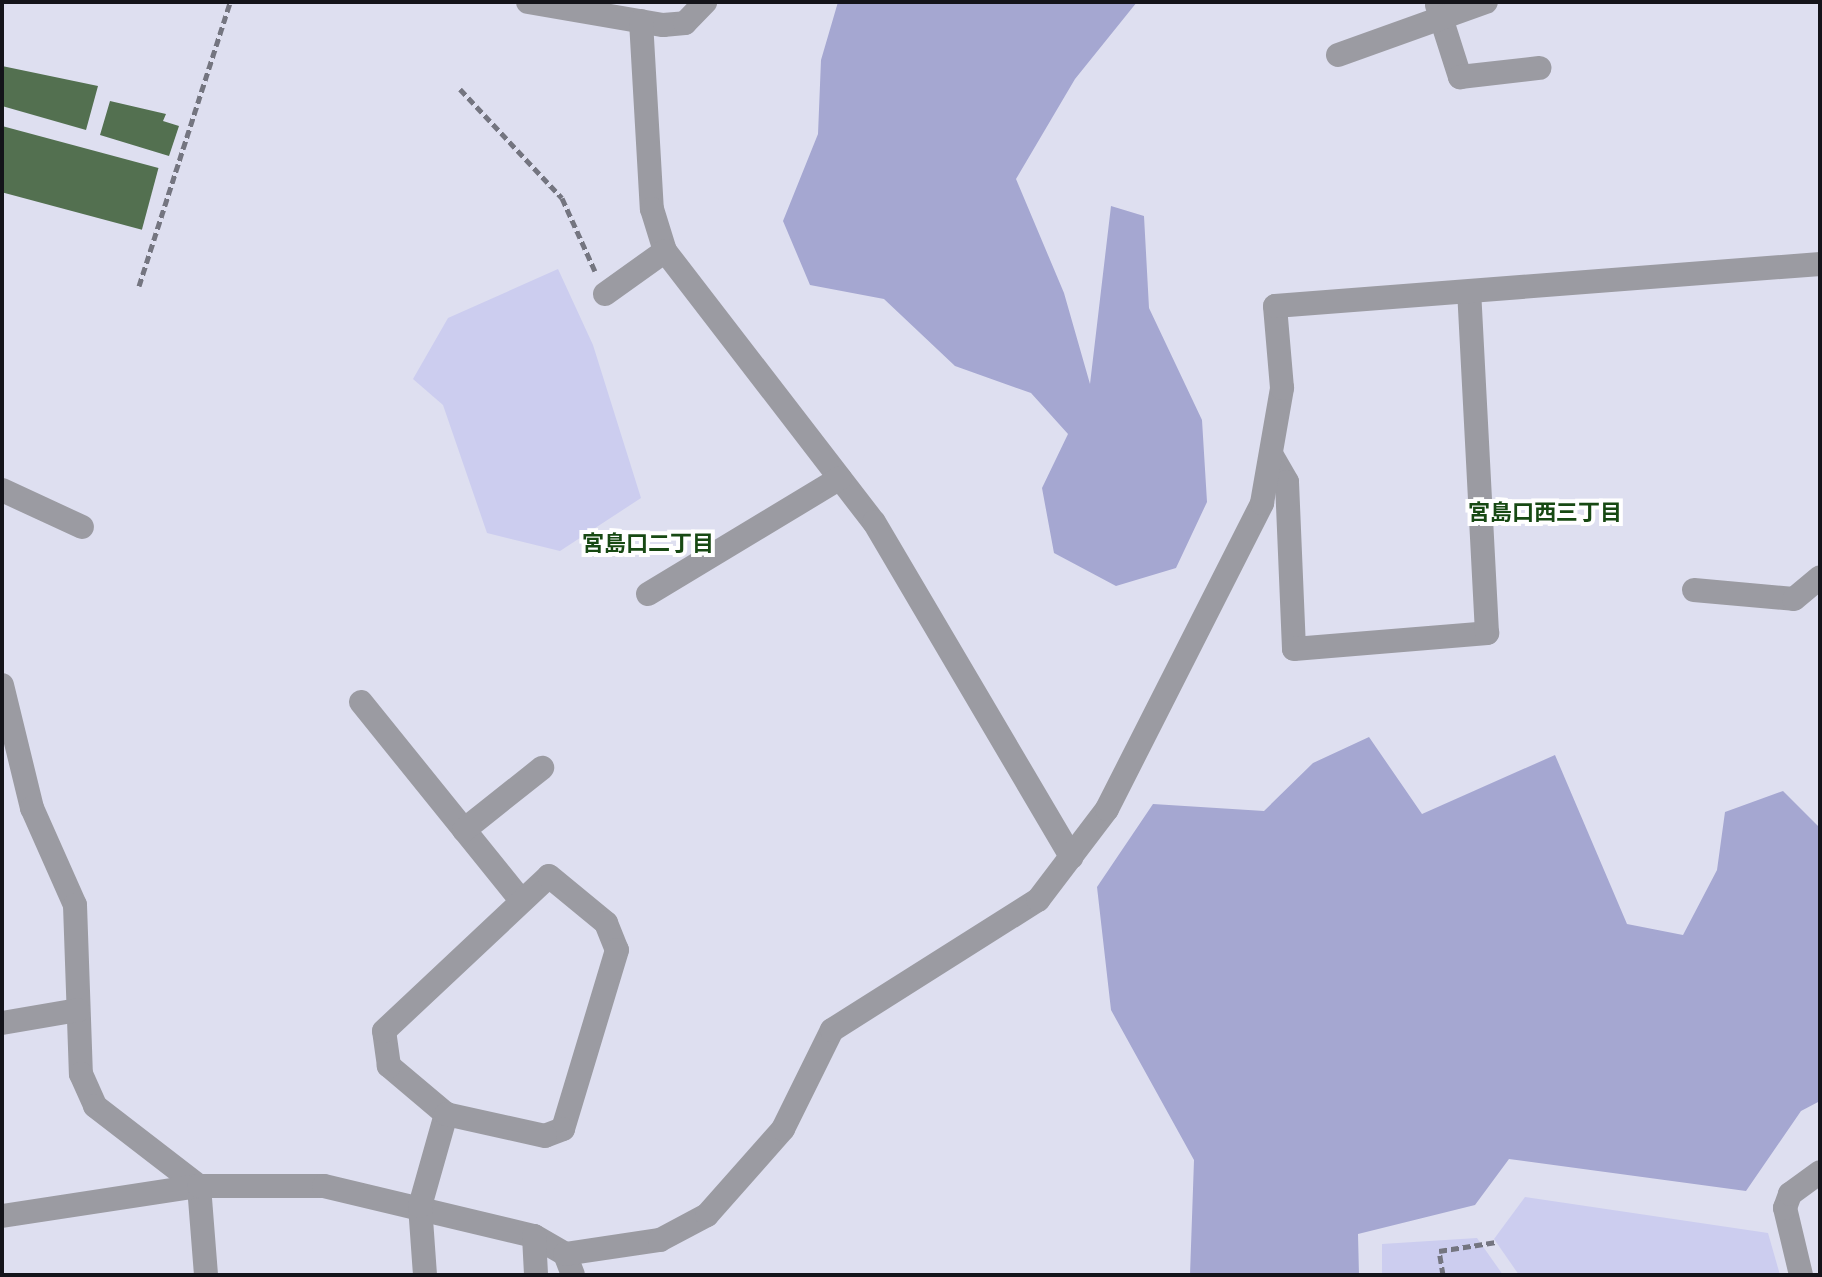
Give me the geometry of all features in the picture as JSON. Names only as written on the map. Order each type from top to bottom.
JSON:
[{"type":"street","points":[[528,2],[641,21],[685,23],[705,2]]},
{"type":"street","points":[[1338,55],[1439,10],[1486,2]]},
{"type":"street","points":[[1439,10],[1460,77],[1539,68]]},
{"type":"street","points":[[641,21],[652,209],[665,251],[874,522],[1071,857]]},
{"type":"street","points":[[605,294],[665,251]]},
{"type":"street","points":[[2,1216],[199,1186],[324,1186],[420,1206],[534,1236],[569,1264],[660,1240],[707,1215],[783,1129],[832,1030],[1038,900],[1107,809],[1262,503],[1282,388],[1275,306],[1820,264]]},
{"type":"street","points":[[1271,454],[1287,482],[1294,649],[1487,633],[1469,293]]},
{"type":"street","points":[[648,594],[840,478]]},
{"type":"street","points":[[2,490],[82,527]]},
{"type":"street","points":[[1694,590],[1794,599],[1820,577]]},
{"type":"street","points":[[2,685],[32,808],[75,905],[81,1074],[95,1106],[199,1186],[206,1275]]},
{"type":"street","points":[[361,702],[521,900]]},
{"type":"street","points":[[464,830],[542,768]]},
{"type":"street","points":[[549,876],[606,923],[617,950],[563,1129],[545,1136],[446,1114],[389,1066],[384,1031],[549,876]]},
{"type":"street","points":[[2,1023],[78,1010]]},
{"type":"street","points":[[425,1275],[420,1206],[446,1114]]},
{"type":"street","points":[[1801,1275],[1785,1208],[1790,1194],[1820,1172]]},
{"type":"street","points":[[534,1236],[536,1275]]},
{"type":"path","points":[[139,286],[230,2]]},
{"type":"path","points":[[460,89],[562,198],[605,294]]},
{"type":"path","points":[[1443,1275],[1439,1251],[1496,1242]]},
{"type":"shaded area","points":[[838,2],[1137,2],[1075,79],[1016,179],[1064,293],[1090,384],[1111,206],[1144,216],[1149,308],[1202,420],[1207,502],[1176,568],[1116,586],[1054,553],[1042,488],[1068,434],[1031,393],[955,366],[884,299],[810,285],[783,221],[818,134],[821,60]]},
{"type":"shaded area","points":[[558,269],[593,345],[641,498],[560,551],[487,533],[443,405],[413,379],[448,318]]},
{"type":"shaded area","points":[[1369,737],[1422,814],[1555,755],[1627,924],[1683,935],[1717,870],[1725,812],[1783,791],[1820,828],[1820,1101],[1801,1111],[1746,1191],[1509,1159],[1475,1205],[1358,1234],[1359,1275],[1190,1275],[1194,1160],[1111,1010],[1097,887],[1153,804],[1264,811],[1313,763]]},
{"type":"shaded area","points":[[1525,1197],[1768,1233],[1780,1275],[1519,1275],[1494,1239]]},
{"type":"shaded area","points":[[1477,1238],[1503,1275],[1382,1275],[1382,1244]]},
{"type":"building","points":[[2,66],[98,86],[86,130],[2,106]]},
{"type":"building","points":[[110,101],[166,114],[163,121],[179,126],[169,156],[100,135]]},
{"type":"building","points":[[2,126],[158,168],[142,230],[2,192]]},
{"type":"district","name":"宮島口西三丁目","points":[[1545,512]]},
{"type":"district","name":"宮島口二丁目","points":[[648,543]]}]
